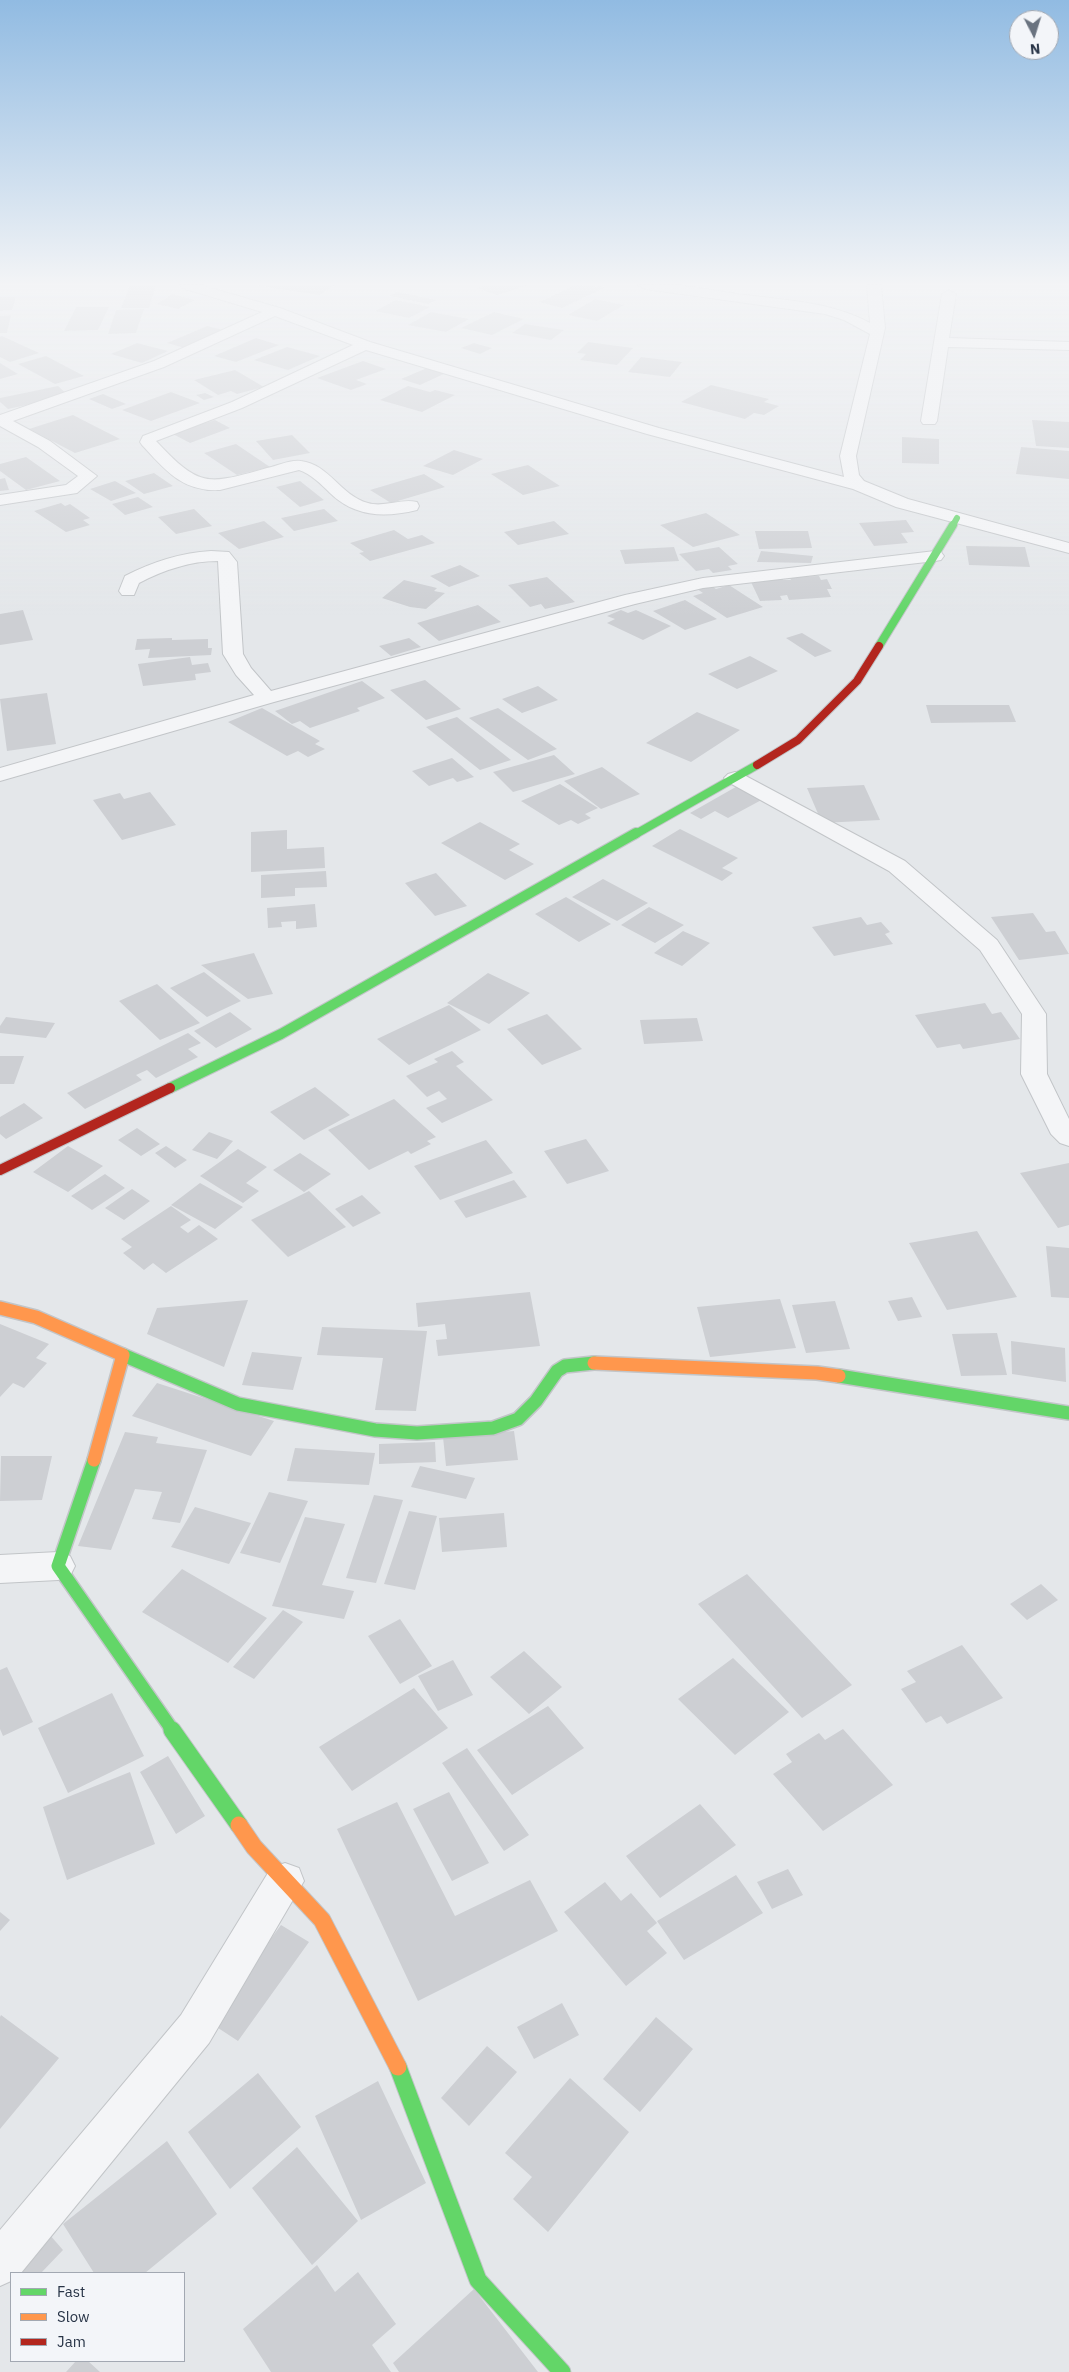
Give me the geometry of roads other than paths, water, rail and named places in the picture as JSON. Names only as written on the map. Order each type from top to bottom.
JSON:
[{"type":"street","points":[[0,420],[69,396]]},
{"type":"street","points":[[257,396],[153,436],[148,442],[187,478],[197,484],[220,484],[299,465],[310,469],[354,505],[378,510],[411,506]]},
{"type":"street","points":[[534,396],[652,431],[726,449],[802,472],[858,485],[902,503],[1069,548]]},
{"type":"street","points":[[858,485],[851,475],[848,456],[862,396]]},
{"type":"street","points":[[929,421],[933,396]]},
{"type":"street","points":[[0,420],[44,444],[88,476],[71,489],[0,500]]},
{"type":"street","points":[[0,1170],[281,1034],[735,778],[798,740],[857,681],[958,518]]},
{"type":"street","points":[[128,591],[131,580],[142,574],[205,555],[223,556],[228,562],[233,654],[243,672],[267,698]]},
{"type":"street","points":[[0,775],[267,698],[632,599],[703,583],[935,556]]},
{"type":"street","points":[[735,778],[897,866],[989,945],[1034,1014],[1034,1074],[1060,1128],[1069,1137]]},
{"type":"street","points":[[0,1308],[36,1317],[238,1404],[375,1430],[417,1433],[492,1428],[518,1419],[536,1402],[557,1371],[565,1366],[583,1363],[817,1373],[1069,1413]]},
{"type":"street","points":[[58,1566],[104,1428],[123,1355]]},
{"type":"street","points":[[0,1569],[58,1566]]},
{"type":"street","points":[[58,1566],[254,1847],[322,1920],[404,2081],[478,2280],[562,2372]]},
{"type":"street","points":[[0,2264],[195,2029],[285,1881]]}]
